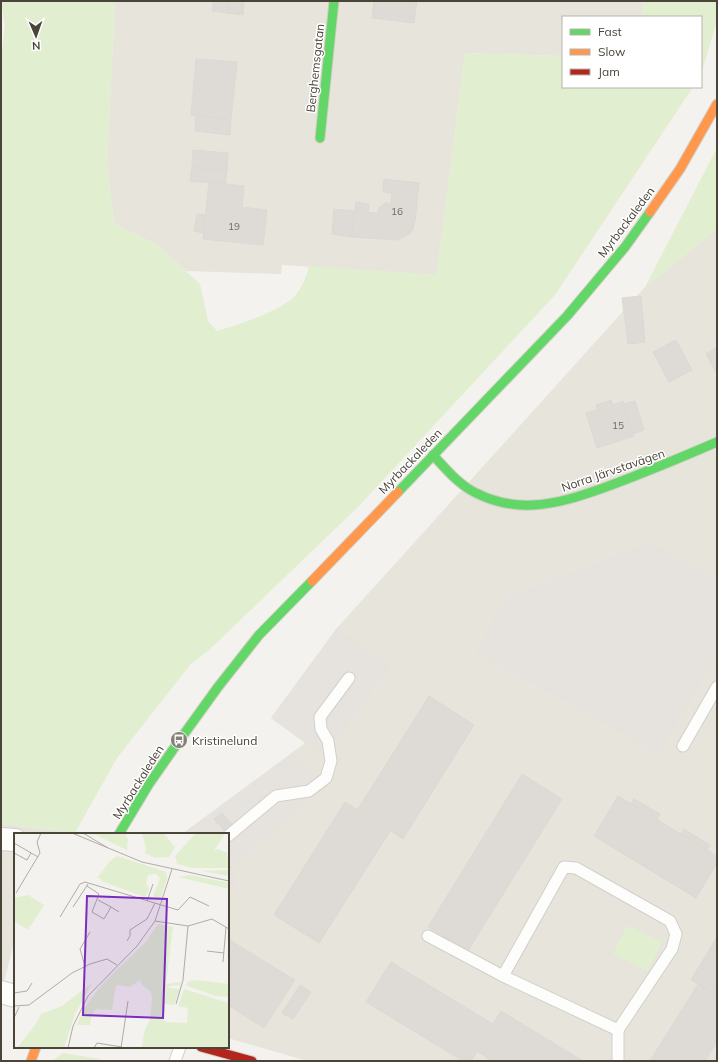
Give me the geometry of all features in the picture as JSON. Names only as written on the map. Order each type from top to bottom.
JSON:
[{"type":"street","name":"Berghemsgatan","points":[[320,138],[334,1]]},
{"type":"street","name":"Myrbackaleden","points":[[120,833],[153,777],[179,740],[259,635],[567,316],[625,247],[680,169],[717,104]]},
{"type":"street","name":"Norra Järvstavägen","points":[[433,455],[461,484],[481,496],[501,502],[523,505],[550,504],[596,491],[677,460],[717,442]]},
{"type":"street","points":[[1,839],[14,840]]},
{"type":"street","points":[[1,992],[14,996]]},
{"type":"street","points":[[31,1061],[36,1048]]},
{"type":"street","points":[[205,1048],[252,1061]]},
{"type":"lane","points":[[229,835],[276,796],[309,791],[326,778],[331,761],[328,741],[321,729],[320,717],[349,678]]},
{"type":"lane","points":[[683,746],[717,687]]},
{"type":"lane","points":[[502,976],[564,867],[576,868],[670,921],[676,934],[672,949],[618,1030],[618,1061]]},
{"type":"lane","points":[[428,936],[502,976],[618,1030]]},
{"type":"lane","points":[[175,1061],[180,1048]]},
{"type":"shaded area","points":[[115,1],[644,1],[643,13],[640,16],[562,16],[562,56],[465,53],[437,275],[282,265],[281,274],[186,271],[156,244],[114,224],[107,162]]},
{"type":"shaded area","points":[[717,229],[717,1061],[307,1061],[229,1038],[229,833],[183,833],[305,743],[271,718],[337,628],[645,287]]},
{"type":"shaded area","points":[[651,542],[717,581],[717,656],[659,754],[475,652],[507,597]]},
{"type":"shaded area","points":[[337,628],[390,667],[324,756],[271,718]]},
{"type":"shaded area","points":[[293,753],[323,780],[296,813],[232,868],[238,883],[229,890],[229,833],[183,833]]},
{"type":"shaded area","points":[[1,824],[75,833],[14,833],[14,942],[1,994]]},
{"type":"green space","points":[[1,1],[115,1],[107,162],[114,224],[156,244],[200,284],[208,321],[217,331],[246,322],[284,305],[298,292],[303,284],[309,266],[437,275],[465,53],[562,56],[562,88],[692,88],[555,295],[358,507],[209,650],[190,665],[117,758],[75,833],[1,824],[1,59],[5,25]]},
{"type":"green space","points":[[644,1],[717,1],[717,21],[702,71],[702,16],[640,16],[643,13]]},
{"type":"green space","points":[[717,148],[717,229],[645,287]]},
{"type":"green space","points":[[627,925],[662,942],[648,971],[613,954]]},
{"type":"green space","points":[[63,1053],[100,1059],[102,1061],[52,1061]]},
{"type":"building","points":[[213,1],[229,1],[228,13],[212,11]]},
{"type":"building","points":[[229,1],[244,1],[243,15],[228,13]]},
{"type":"building","points":[[374,1],[417,1],[414,23],[372,18]]},
{"type":"building","points":[[196,59],[237,62],[231,119],[191,115]]},
{"type":"building","points":[[196,116],[231,119],[230,135],[195,131]]},
{"type":"building","points":[[193,150],[228,153],[227,171],[192,167]]},
{"type":"building","points":[[192,167],[227,171],[225,184],[190,181]]},
{"type":"building","points":[[384,179],[419,183],[413,229],[409,234],[398,240],[352,237],[356,202],[369,204],[368,212],[378,213],[379,208],[385,203],[391,203],[392,193],[383,192]]},
{"type":"building","points":[[209,182],[244,186],[242,207],[267,210],[263,245],[203,239]]},
{"type":"building","points":[[334,209],[355,211],[352,237],[332,234]]},
{"type":"building","points":[[197,214],[205,215],[203,233],[194,231]]},
{"type":"building","points":[[641,296],[645,342],[628,344],[622,298]]},
{"type":"building","points":[[676,340],[692,370],[669,382],[653,352]]},
{"type":"building","points":[[717,347],[717,374],[706,354]]},
{"type":"building","points":[[611,400],[613,405],[623,401],[634,436],[597,448],[586,413],[598,410],[596,405]]},
{"type":"building","points":[[635,401],[644,430],[633,434],[624,404]]},
{"type":"building","points":[[429,696],[474,725],[403,839],[358,809]]},
{"type":"building","points":[[522,774],[562,799],[468,951],[428,927]]},
{"type":"building","points":[[618,796],[717,856],[717,863],[696,898],[594,836]]},
{"type":"building","points":[[634,799],[660,814],[657,819],[631,804]]},
{"type":"building","points":[[345,802],[390,831],[319,943],[274,915]]},
{"type":"building","points":[[222,813],[235,828],[226,833],[214,819]]},
{"type":"building","points":[[684,829],[710,845],[707,850],[681,834]]},
{"type":"building","points":[[717,937],[717,995],[691,980]]},
{"type":"building","points":[[229,940],[295,980],[264,1028],[229,1006]]},
{"type":"building","points":[[391,962],[493,1024],[471,1061],[463,1061],[366,1002]]},
{"type":"building","points":[[698,984],[717,995],[717,1041],[705,1061],[650,1061]]},
{"type":"building","points":[[300,985],[311,992],[293,1019],[282,1013]]},
{"type":"building","points":[[501,1011],[583,1061],[492,1061],[477,1051]]},
{"type":"traffic: fast","points":[[320,138],[334,1]]},
{"type":"traffic: fast","points":[[398,492],[567,316],[625,247],[650,212]]},
{"type":"traffic: fast","points":[[433,455],[458,481],[470,490],[490,499],[504,503],[533,505],[561,501],[597,490],[648,471],[717,442]]},
{"type":"traffic: fast","points":[[120,833],[149,784],[218,687],[259,635],[312,581]]},
{"type":"traffic: slow","points":[[650,212],[680,169],[717,104]]},
{"type":"traffic: slow","points":[[312,581],[398,492]]},
{"type":"traffic: slow","points":[[31,1061],[36,1048]]},
{"type":"traffic: jam","points":[[205,1048],[252,1061]]},
{"type":"place","name":"Kristinelund","points":[[179,740]]}]
